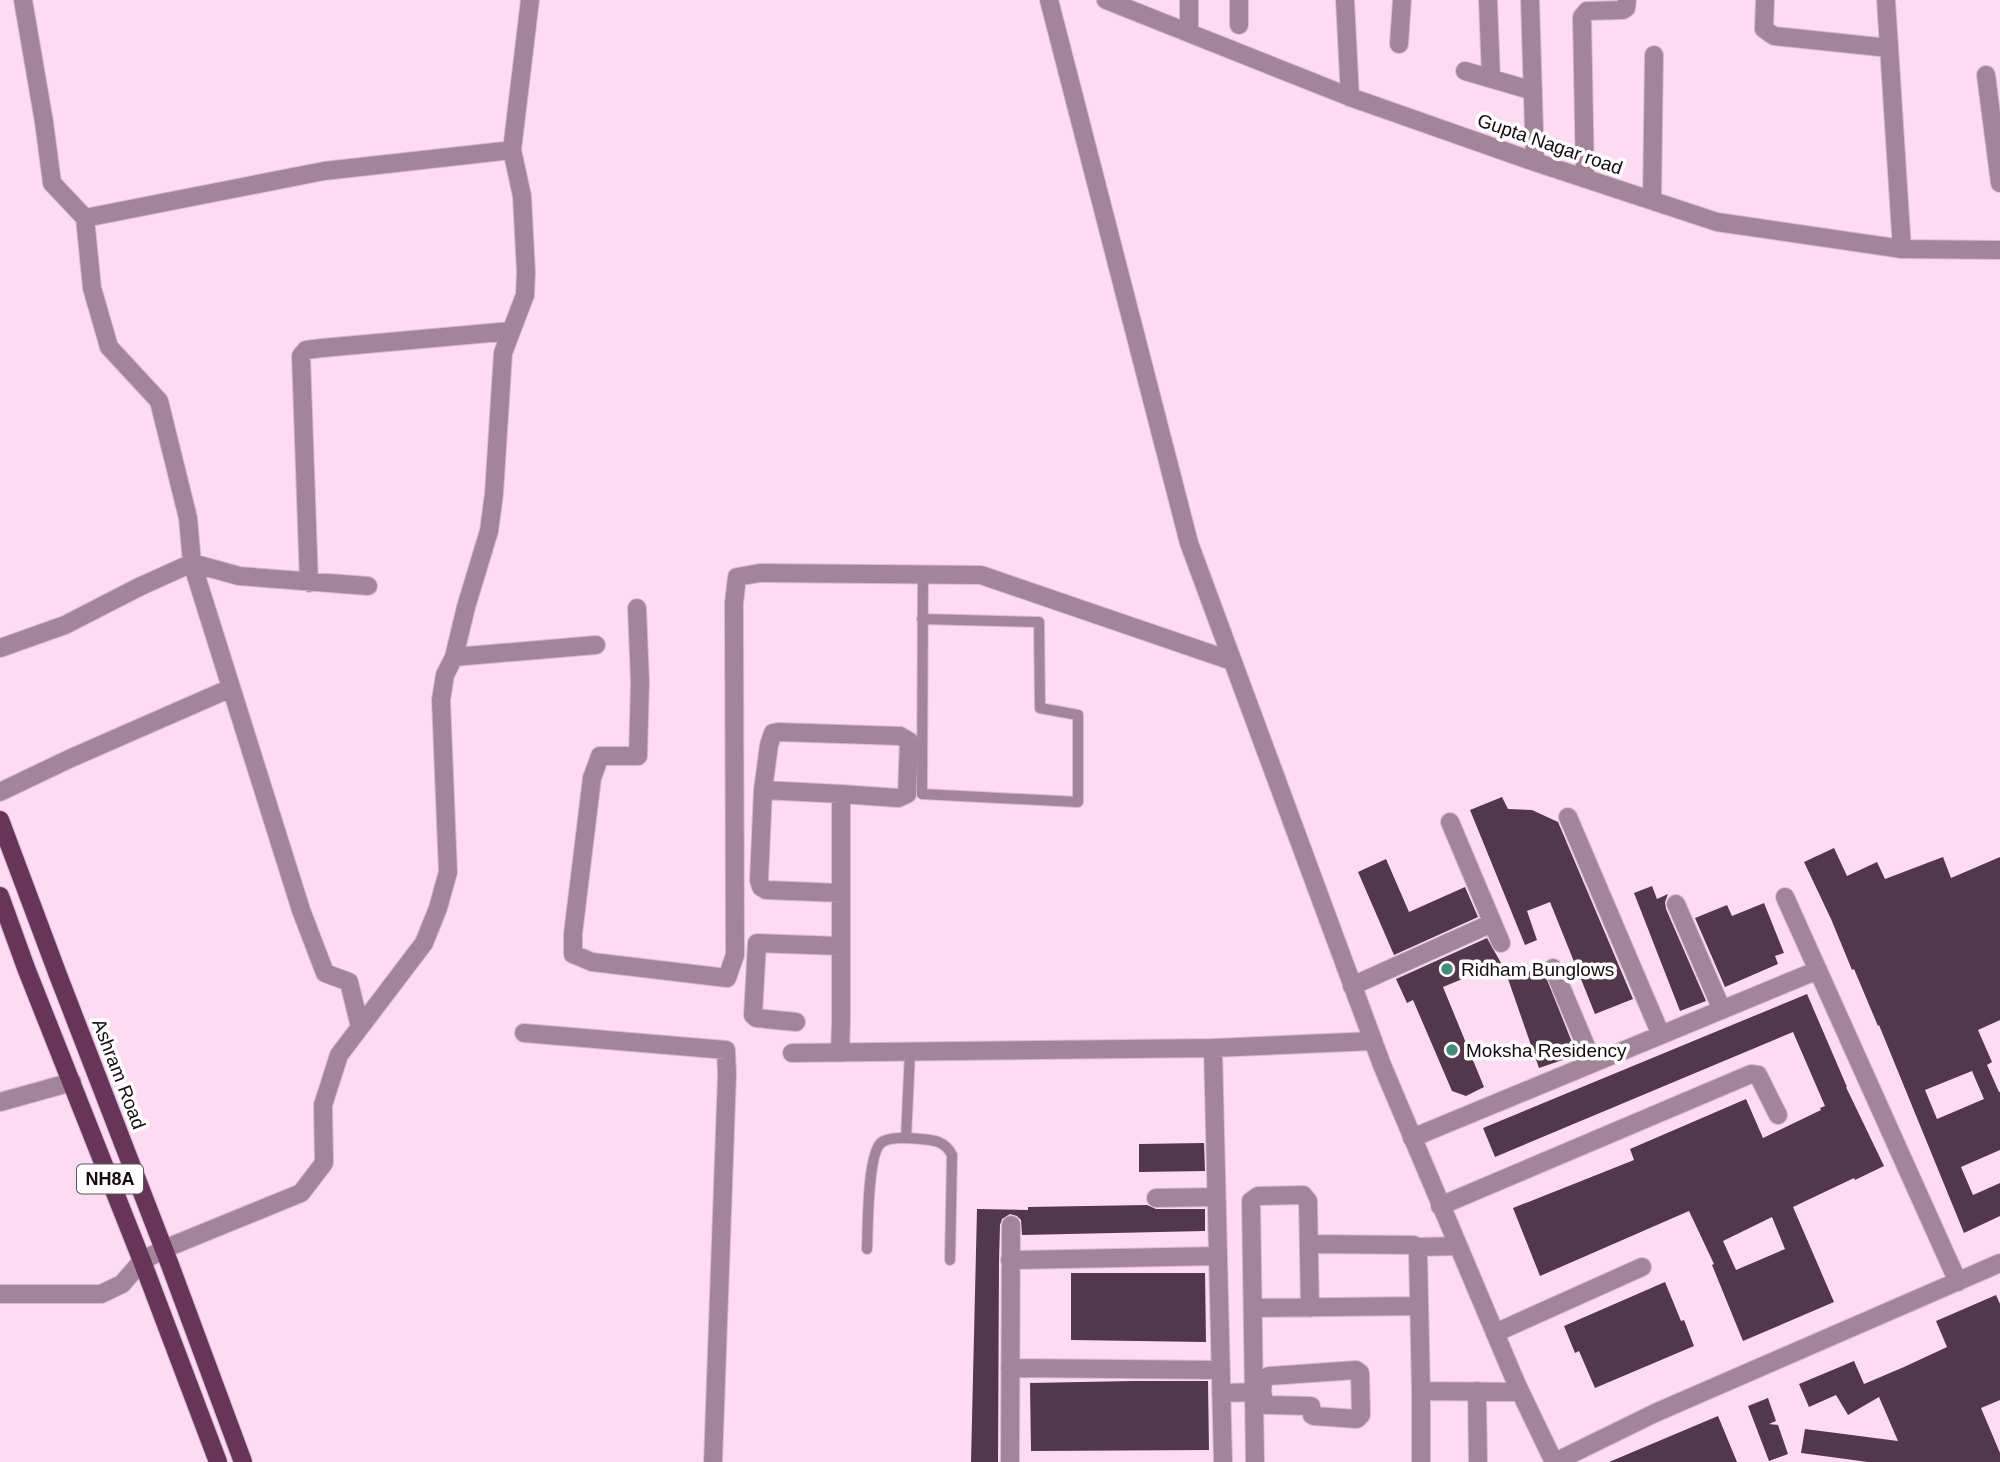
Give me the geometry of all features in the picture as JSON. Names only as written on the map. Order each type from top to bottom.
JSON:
[{"type":"main road","name":"Ashram Road","points":[[0,820],[243,1462]]},
{"type":"main road","name":"NH8A","points":[[0,896],[218,1462]]},
{"type":"street","points":[[23,0],[44,122],[51,183],[85,218],[92,288],[109,347],[159,401],[188,518],[192,563],[306,922],[325,973],[349,982],[360,1027]]},
{"type":"street","points":[[0,1294],[101,1294],[122,1284],[142,1261],[164,1249],[301,1193],[324,1163],[323,1105],[339,1055],[424,943],[448,872],[441,699],[445,675],[454,657],[489,531],[495,494],[503,353],[525,295],[522,196],[512,150],[530,0]]},
{"type":"street","points":[[1049,0],[1189,543],[1373,1041],[1520,1392],[1555,1462],[1655,1413],[2000,1263]]},
{"type":"street","name":"Gupta Nagar road","points":[[1106,0],[1350,97],[1717,222],[1902,249],[2000,250]]},
{"type":"street","points":[[1189,0],[1189,32]]},
{"type":"street","points":[[1239,0],[1239,26]]},
{"type":"street","points":[[1345,0],[1350,97]]},
{"type":"street","points":[[1399,44],[1402,0]]},
{"type":"street","points":[[1488,0],[1491,78]]},
{"type":"street","points":[[1530,0],[1535,162]]},
{"type":"street","points":[[1585,178],[1582,17],[1587,11],[1623,10],[1627,0]]},
{"type":"street","points":[[1765,0],[1763,29],[1774,36],[1889,48]]},
{"type":"street","points":[[1886,0],[1902,249]]},
{"type":"street","points":[[1652,200],[1654,55]]},
{"type":"street","points":[[1465,71],[1533,91]]},
{"type":"street","points":[[1986,75],[2000,183]]},
{"type":"street","points":[[85,218],[324,171],[512,150]]},
{"type":"street","points":[[309,583],[301,356],[306,350],[314,349],[511,331]]},
{"type":"street","points":[[0,648],[65,625],[192,563],[239,576],[368,586]]},
{"type":"street","points":[[637,608],[640,681],[638,756],[600,756],[592,778],[572,933],[573,954],[592,962],[727,978],[735,955],[734,603],[737,577],[760,573],[981,575],[1232,661]]},
{"type":"street","points":[[454,657],[596,645]]},
{"type":"street","points":[[0,792],[232,688]]},
{"type":"street","points":[[763,790],[898,797],[906,794],[909,741],[901,736],[773,733],[763,790],[759,880],[761,887],[766,890],[841,893]]},
{"type":"street","points":[[840,1053],[841,794]]},
{"type":"street","points":[[1568,817],[1661,1035]]},
{"type":"street","points":[[1450,822],[1501,943]]},
{"type":"street","points":[[1785,897],[1958,1282]]},
{"type":"street","points":[[1676,904],[1722,1010]]},
{"type":"street","points":[[1352,986],[1492,923]]},
{"type":"street","points":[[796,1023],[756,1018],[753,1015],[757,943],[840,946]]},
{"type":"street","points":[[1553,968],[1593,1063]]},
{"type":"street","points":[[1412,1138],[1818,970]]},
{"type":"street","points":[[524,1033],[726,1050],[713,1462]]},
{"type":"street","points":[[792,1053],[1213,1048],[1373,1041]]},
{"type":"street","points":[[1213,1048],[1223,1462]]},
{"type":"street","points":[[1440,1206],[1755,1073],[1758,1074],[1778,1115]]},
{"type":"street","points":[[0,1102],[72,1082]]},
{"type":"street","points":[[1255,1462],[1259,1392],[1251,1201],[1258,1196],[1303,1195],[1308,1201],[1310,1308]]},
{"type":"street","points":[[1156,1198],[1216,1197]]},
{"type":"street","points":[[1010,1225],[1010,1462]]},
{"type":"street","points":[[1308,1244],[1458,1246]]},
{"type":"street","points":[[1417,1247],[1421,1462]]},
{"type":"street","points":[[1010,1260],[1218,1256]]},
{"type":"street","points":[[1495,1333],[1642,1267]]},
{"type":"street","points":[[1254,1308],[1419,1306]]},
{"type":"street","points":[[1010,1367],[1220,1370]]},
{"type":"street","points":[[1356,1370],[1360,1373],[1361,1415],[1357,1419],[1314,1416],[1311,1406],[1267,1405],[1259,1392],[1269,1376],[1356,1370]]},
{"type":"street","points":[[1420,1391],[1520,1392]]},
{"type":"street","points":[[1477,1391],[1478,1462]]},
{"type":"street","points":[[1221,1393],[1259,1392]]},
{"type":"lane","points":[[922,619],[1039,622],[1040,708],[1078,715],[1078,802],[922,794],[922,619],[923,574]]},
{"type":"lane","points":[[906,1138],[910,1052]]},
{"type":"lane","points":[[867,1249],[872,1163],[876,1148],[886,1140],[906,1138],[936,1141],[949,1148],[952,1155],[950,1260]]},
{"type":"building","points":[[1502,797],[1508,809],[1532,810],[1558,822],[1633,999],[1595,1014],[1550,902],[1527,911],[1537,940],[1525,945],[1470,810]]},
{"type":"building","points":[[1834,848],[1847,876],[1877,862],[1885,879],[1943,857],[1951,878],[2000,857],[2000,1020],[1978,1030],[1992,1062],[1987,1065],[2000,1092],[2000,1150],[1961,1167],[1973,1195],[2000,1183],[2000,1216],[1964,1233],[1879,1025],[1804,862]],"holes":[[[1972,1071],[1984,1099],[1937,1119],[1925,1090]]]},
{"type":"building","points":[[1386,859],[1409,912],[1465,887],[1478,917],[1394,955],[1358,872]]},
{"type":"building","points":[[1652,886],[1657,899],[1668,894],[1666,909],[1706,1001],[1680,1011],[1634,893]]},
{"type":"building","points":[[1764,903],[1784,953],[1775,956],[1778,964],[1725,987],[1695,918],[1727,905],[1732,916]]},
{"type":"building","points":[[1487,938],[1501,963],[1443,987],[1484,1087],[1466,1096],[1452,1091],[1413,1000],[1407,1003],[1396,979]]},
{"type":"building","points":[[1542,967],[1577,1055],[1539,1068],[1508,979]]},
{"type":"building","points":[[1807,994],[1846,1087],[1884,1166],[1793,1207],[1834,1302],[1743,1341],[1712,1265],[1714,1264],[1689,1211],[1540,1276],[1513,1208],[1634,1160],[1630,1149],[1746,1099],[1763,1138],[1821,1110],[1820,1108],[1825,1106],[1793,1032],[1495,1157],[1483,1128]],"holes":[[[1772,1217],[1785,1249],[1736,1270],[1723,1241]]]},
{"type":"building","points":[[1204,1143],[1205,1171],[1139,1172],[1139,1144]]},
{"type":"building","points":[[1147,1205],[1156,1209],[1205,1209],[1205,1231],[1022,1235],[1021,1220],[1017,1216],[1010,1214],[1002,1219],[999,1260],[998,1462],[971,1462],[977,1209],[1028,1210],[1028,1207]]},
{"type":"building","points":[[1071,1273],[1205,1273],[1206,1342],[1071,1340]]},
{"type":"building","points":[[1665,1282],[1694,1346],[1595,1388],[1579,1351],[1575,1353],[1564,1326]]},
{"type":"building","points":[[1996,1295],[2000,1304],[2000,1400],[1981,1408],[2000,1453],[2000,1462],[1868,1462],[1801,1453],[1805,1429],[1898,1441],[1879,1397],[1848,1415],[1836,1395],[1809,1407],[1799,1384],[1854,1361],[1864,1384],[1904,1367],[1947,1347],[1936,1321]]},
{"type":"building","points":[[1208,1381],[1209,1450],[1031,1451],[1030,1383]]},
{"type":"building","points":[[1768,1398],[1776,1421],[1769,1424],[1778,1425],[1788,1454],[1769,1461],[1748,1406]]},
{"type":"building","points":[[1718,1416],[1737,1462],[1609,1462]]},
{"type":"place","name":"Ridham Bunglows","points":[[1447,969]]},
{"type":"place","name":"Moksha Residency","points":[[1452,1050]]}]
